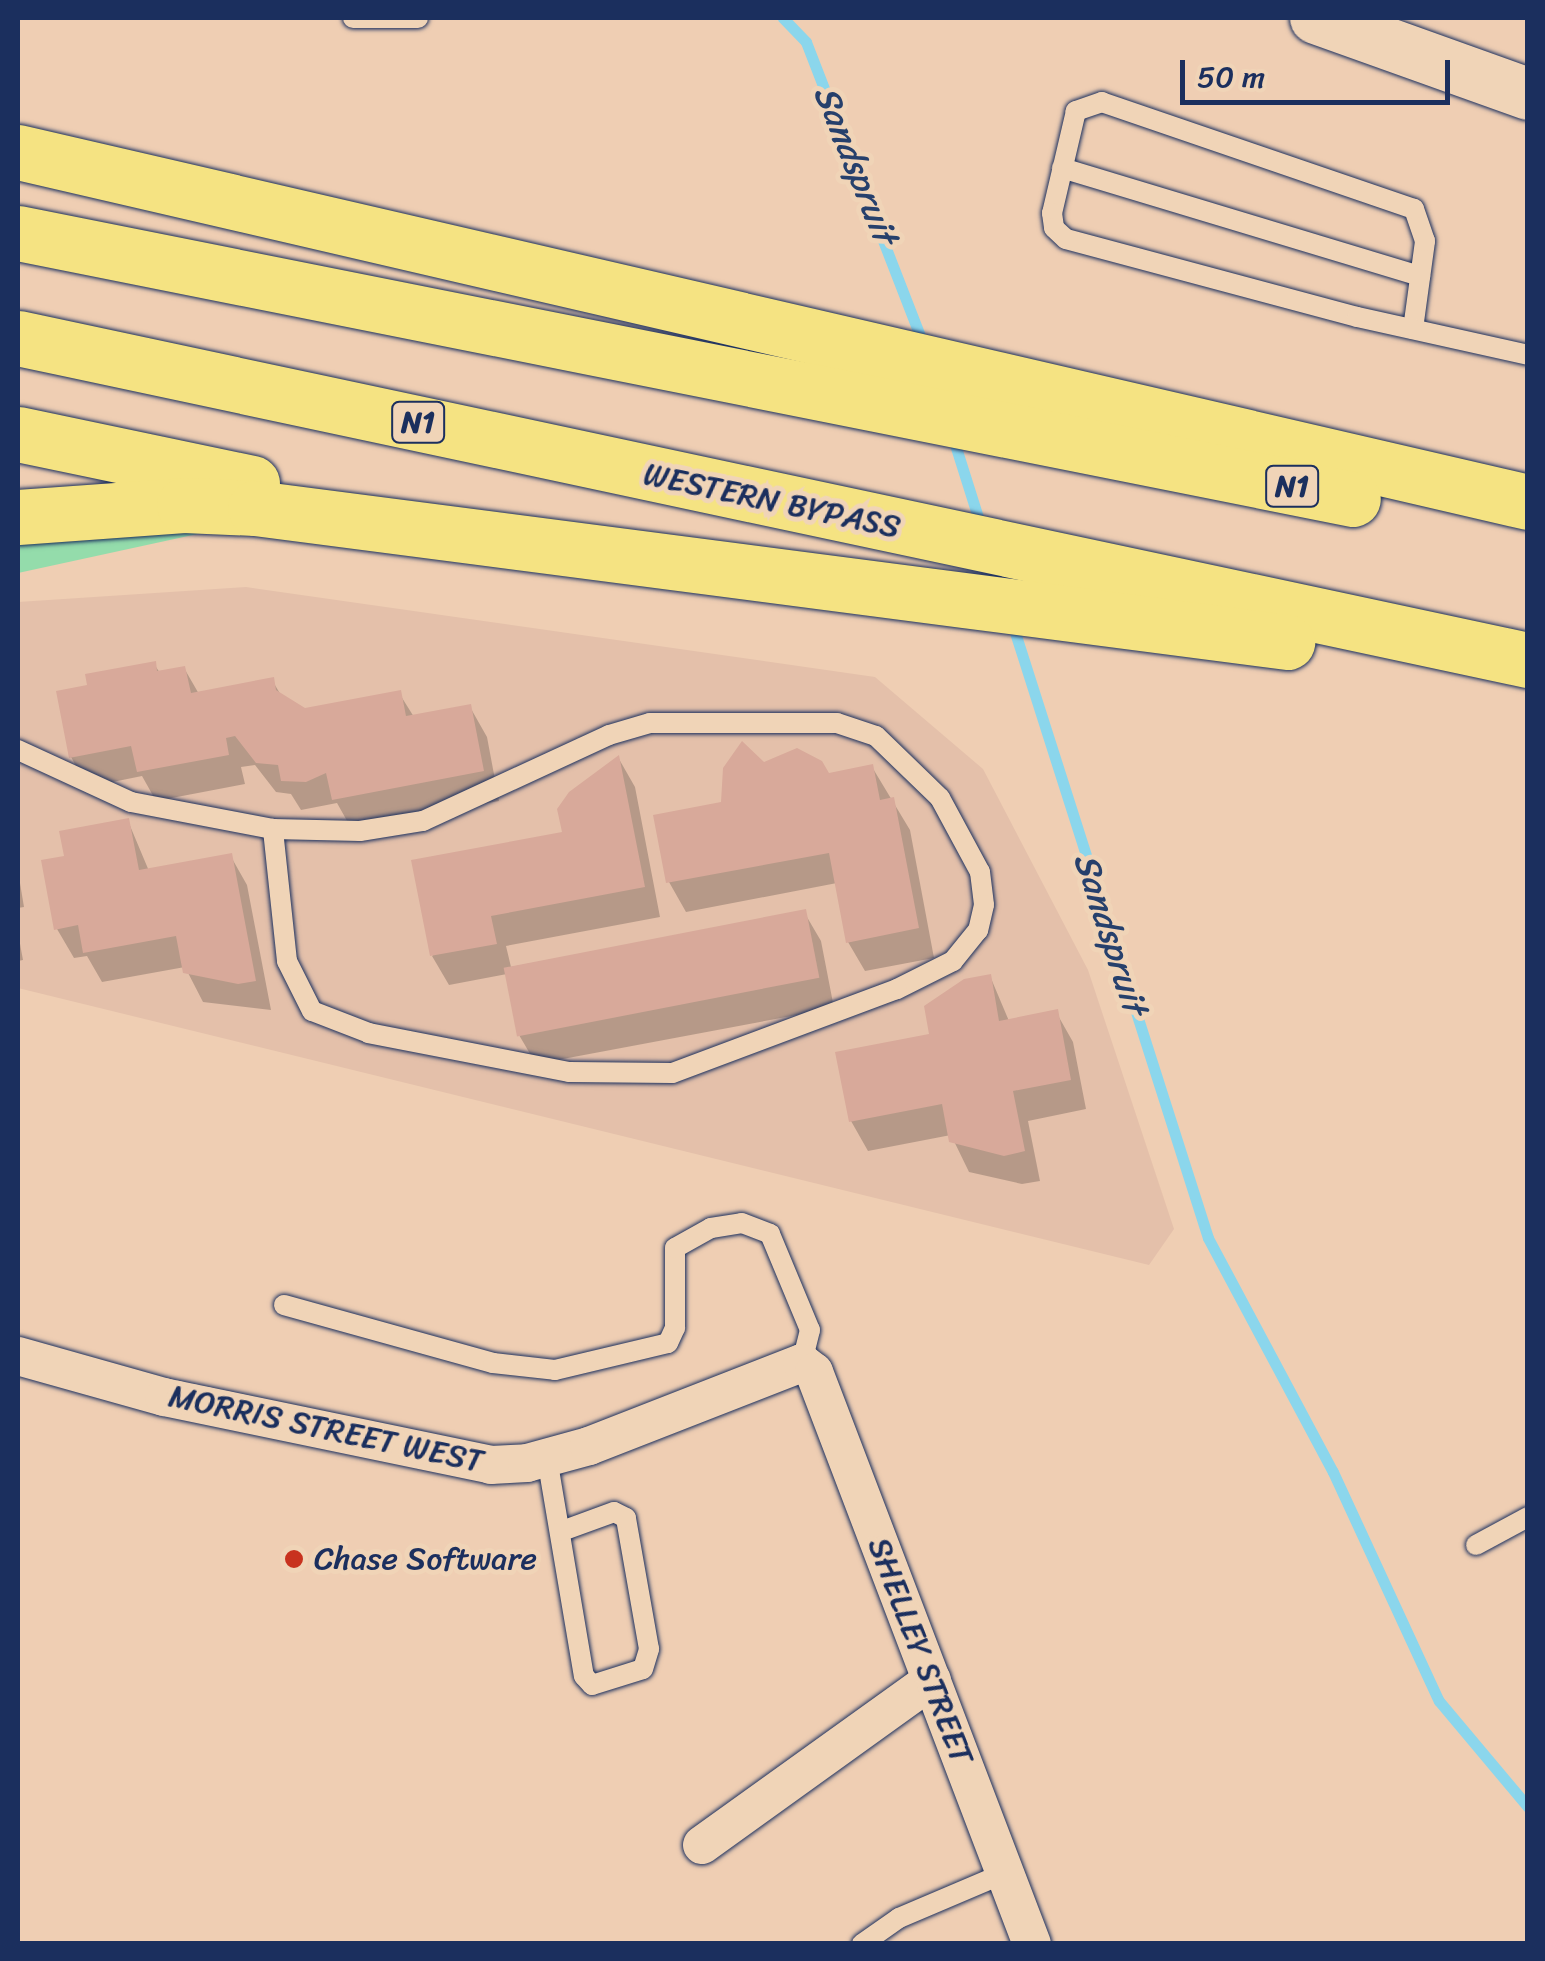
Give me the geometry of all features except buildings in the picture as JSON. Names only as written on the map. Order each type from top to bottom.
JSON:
[{"type":"highway","points":[[18,152],[786,356]]},
{"type":"highway","name":"N1","points":[[18,234],[786,356],[1060,416],[1528,535]]},
{"type":"highway","name":"WESTERN BYPASS","points":[[18,338],[818,514],[1101,591],[1528,660]]},
{"type":"highway","points":[[1060,416],[1528,502]]},
{"type":"highway","points":[[18,434],[524,543]]},
{"type":"highway","points":[[18,517],[184,505],[255,508],[817,580],[1101,591],[1528,675]]},
{"type":"main road","points":[[1316,18],[1528,94]]},
{"type":"street","name":"MORRIS STREET WEST","points":[[18,1356],[164,1397],[451,1461],[491,1465],[547,1458],[802,1363]]},
{"type":"street","name":"SHELLEY STREET","points":[[802,1363],[814,1372],[1032,1944]]},
{"type":"street","points":[[702,1845],[932,1680]]},
{"type":"lane","points":[[353,18],[418,18]]},
{"type":"lane","points":[[1413,329],[1424,224],[1414,209],[1390,196],[1102,102],[1076,110],[1052,212],[1054,228],[1066,239],[1413,329],[1528,355]]},
{"type":"lane","points":[[1062,168],[1420,276]]},
{"type":"lane","points":[[18,750],[66,778],[131,802],[272,830],[360,831],[423,820],[609,735],[650,723],[838,723],[876,736],[940,798],[980,872],[984,905],[978,930],[953,961],[897,989],[672,1073],[569,1072],[370,1033],[312,1011],[287,961],[272,830]]},
{"type":"lane","points":[[284,1304],[493,1363],[555,1370],[668,1343],[675,1328],[675,1248],[711,1228],[742,1223],[770,1234],[810,1330],[802,1363]]},
{"type":"lane","points":[[547,1458],[584,1676],[592,1685],[643,1669],[650,1649],[626,1518],[614,1512],[562,1531]]},
{"type":"lane","points":[[1476,1545],[1528,1517]]},
{"type":"lane","points":[[862,1944],[899,1918],[1006,1873]]},
{"type":"shaded area","points":[[246,587],[875,677],[983,769],[1088,970],[1174,1229],[1149,1265],[18,988],[18,602]]},
{"type":"green space","points":[[147,526],[202,533],[18,573],[18,542]]},
{"type":"waterway","name":"Sandspruit","points":[[783,18],[806,42],[923,344]]},
{"type":"waterway","name":"Sandspruit","points":[[953,438],[982,530]]},
{"type":"waterway","name":"Sandspruit","points":[[1012,623],[1208,1238],[1333,1472],[1439,1701],[1528,1807]]},
{"type":"place","name":"Chase Software","points":[[294,1559]]}]
